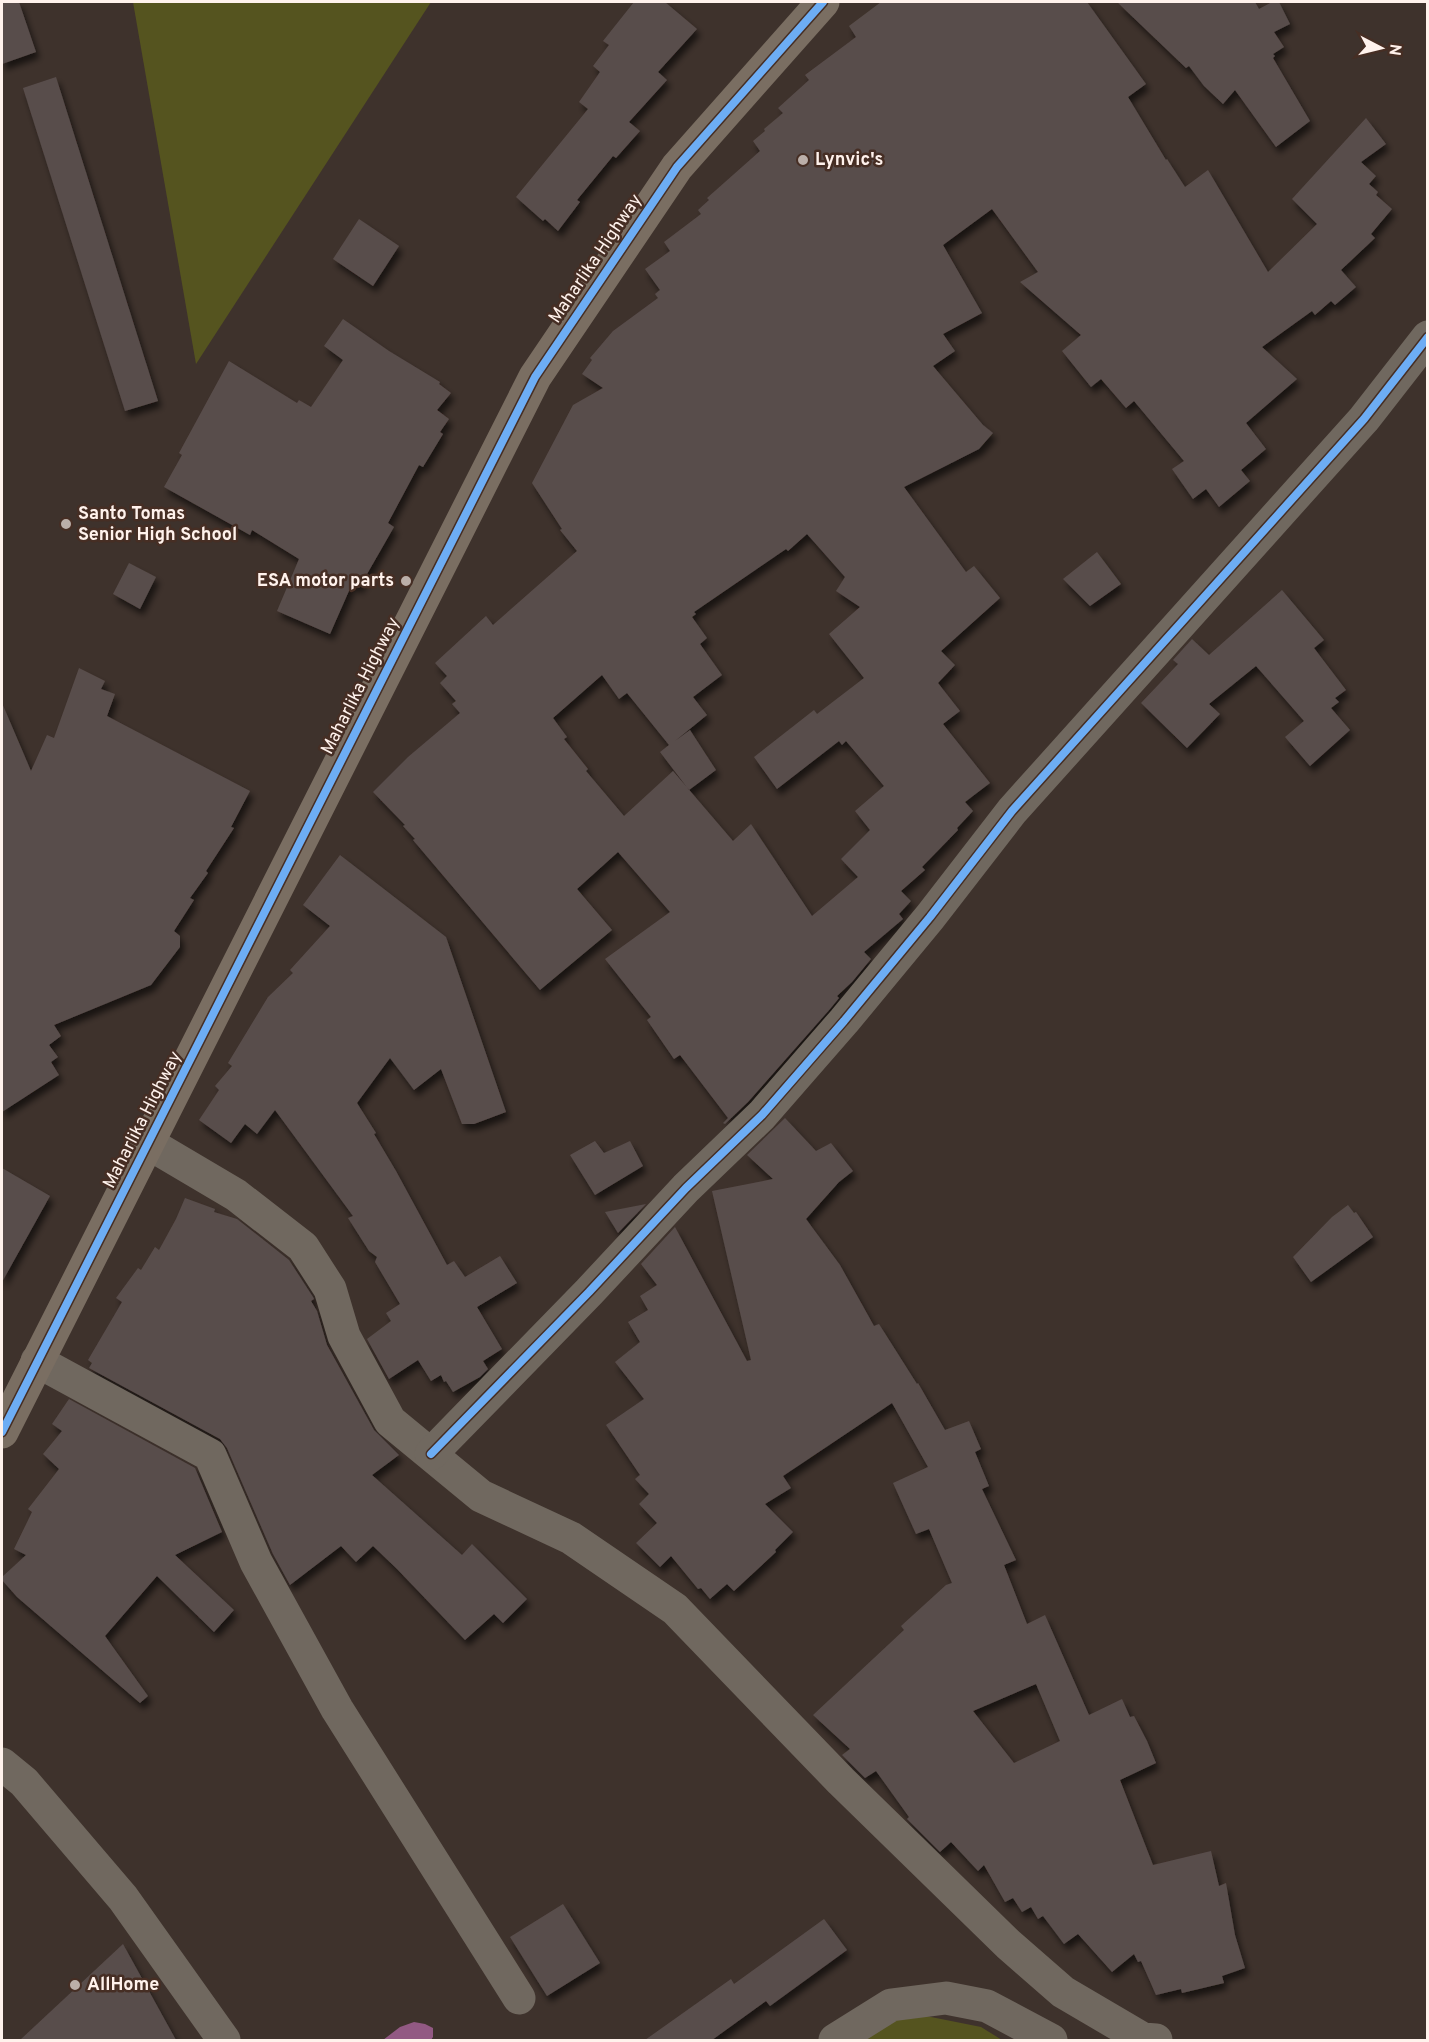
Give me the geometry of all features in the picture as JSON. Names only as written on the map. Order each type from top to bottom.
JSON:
[{"type":"highway","name":"Maharlika Highway","points":[[2,1432],[535,377],[677,167],[823,2]]},
{"type":"street","points":[[431,1454],[589,1292],[686,1188],[762,1115],[930,917],[1012,811],[1364,419],[1428,337]]},
{"type":"street","points":[[148,1143],[236,1195],[303,1247],[330,1289],[344,1336],[390,1421],[481,1496],[571,1538],[675,1609],[842,1781],[1008,1944],[1063,1992],[1143,2039],[1156,2040]]},
{"type":"street","points":[[38,1361],[210,1455],[256,1562],[337,1709],[519,1998]]},
{"type":"street","points":[[2,1764],[24,1782],[123,1899],[224,2040]]},
{"type":"street","points":[[836,2040],[891,2005],[946,1998],[987,2006],[1050,2040]]},
{"type":"shaded area","points":[[133,2],[431,2],[196,364]]},
{"type":"shaded area","points":[[921,2015],[981,2027],[1002,2040],[850,2040],[887,2018]]},
{"type":"shaded area","points":[[414,2022],[433,2028],[431,2040],[383,2040],[400,2027]]},
{"type":"building","points":[[2,2],[19,2],[36,52],[2,64]]},
{"type":"building","points":[[634,2],[665,2],[697,29],[658,72],[667,80],[629,122],[640,131],[616,158],[613,156],[577,200],[580,202],[558,231],[516,197],[588,109],[579,102],[600,72],[593,66],[609,45],[603,41]]},
{"type":"building","points":[[881,2],[1087,2],[1146,84],[1128,97],[1166,160],[1185,187],[1208,170],[1268,272],[1317,224],[1292,199],[1366,118],[1386,144],[1361,162],[1376,176],[1369,184],[1378,192],[1376,195],[1392,209],[1371,234],[1375,238],[1341,270],[1356,287],[1335,305],[1331,301],[1315,315],[1312,311],[1262,347],[1297,379],[1246,423],[1266,449],[1241,470],[1250,481],[1219,507],[1206,489],[1193,499],[1172,469],[1184,461],[1134,401],[1126,408],[1101,379],[1091,387],[1062,351],[1081,335],[1020,282],[1038,272],[992,209],[943,245],[982,313],[943,334],[955,351],[933,366],[983,425],[993,433],[979,449],[904,487],[966,572],[974,566],[1000,598],[941,651],[955,665],[938,683],[960,711],[943,724],[990,783],[965,802],[973,811],[922,867],[925,870],[901,891],[911,901],[899,914],[903,919],[864,952],[871,959],[748,1102],[725,1124],[723,1123],[728,1118],[680,1055],[674,1059],[647,1020],[651,1017],[605,959],[670,912],[618,852],[577,889],[612,930],[540,990],[413,840],[415,839],[403,826],[405,825],[373,792],[408,757],[460,713],[452,704],[456,701],[440,683],[447,676],[435,663],[486,616],[493,625],[577,551],[560,530],[562,529],[532,483],[573,405],[603,388],[582,374],[592,360],[590,358],[613,331],[658,298],[655,294],[660,290],[645,269],[670,251],[664,242],[701,214],[698,210],[709,200],[707,198],[760,151],[753,141],[783,113],[778,108],[809,80],[805,75],[856,37],[849,26]],"holes":[[[807,534],[845,577],[836,591],[860,607],[829,634],[864,678],[817,714],[814,710],[754,757],[777,789],[839,741],[842,745],[846,741],[884,786],[855,811],[870,830],[841,859],[858,877],[812,916],[751,824],[733,841],[689,790],[716,770],[690,730],[675,741],[707,715],[693,697],[722,675],[700,644],[707,638],[692,617],[696,614],[694,612],[786,549],[788,551]],[[602,675],[619,699],[627,693],[669,745],[660,752],[687,787],[673,771],[624,816],[586,771],[588,769],[564,739],[567,737],[553,718]]]},
{"type":"building","points":[[1117,2],[1255,2],[1259,9],[1272,2],[1279,2],[1290,24],[1274,32],[1284,47],[1273,54],[1275,56],[1273,58],[1310,121],[1276,147],[1235,90],[1223,104],[1204,86],[1189,66],[1186,68]]},
{"type":"building","points":[[56,77],[158,401],[125,411],[23,88]]},
{"type":"building","points":[[359,219],[399,246],[373,286],[333,259]]},
{"type":"building","points":[[343,319],[440,382],[439,384],[451,393],[437,410],[449,419],[440,432],[443,434],[423,467],[419,465],[388,523],[394,527],[359,588],[352,584],[330,634],[277,611],[299,559],[252,530],[250,535],[164,487],[182,455],[179,453],[229,361],[297,403],[299,400],[311,407],[343,360],[324,346]]},
{"type":"building","points":[[1097,552],[1121,584],[1090,606],[1063,579]]},
{"type":"building","points":[[129,563],[156,577],[140,609],[113,594]]},
{"type":"building","points":[[1282,590],[1324,640],[1314,648],[1346,690],[1335,698],[1339,702],[1331,708],[1350,730],[1310,766],[1285,737],[1304,721],[1256,666],[1209,704],[1220,714],[1187,748],[1141,703],[1178,664],[1173,660],[1192,639],[1209,655]]},
{"type":"building","points":[[79,668],[105,681],[101,689],[115,694],[107,716],[250,791],[231,827],[234,828],[206,871],[208,873],[190,898],[194,900],[174,931],[180,936],[180,947],[151,985],[54,1025],[61,1036],[49,1045],[58,1057],[51,1062],[59,1075],[2,1112],[2,703],[31,771],[47,735],[54,738]]},
{"type":"building","points":[[340,855],[446,937],[506,1112],[474,1124],[462,1124],[441,1069],[414,1090],[390,1058],[357,1103],[376,1133],[374,1134],[447,1265],[454,1261],[465,1277],[500,1256],[517,1283],[477,1307],[502,1349],[483,1361],[488,1369],[480,1377],[453,1392],[441,1375],[431,1381],[418,1360],[389,1379],[367,1339],[391,1321],[386,1313],[400,1304],[375,1262],[377,1257],[369,1251],[348,1218],[353,1216],[275,1110],[257,1134],[245,1124],[231,1143],[199,1120],[219,1090],[215,1086],[232,1066],[228,1063],[268,997],[293,973],[290,970],[330,926],[303,905]]},
{"type":"building","points":[[785,1118],[816,1151],[831,1143],[853,1171],[839,1182],[806,1219],[840,1265],[874,1326],[879,1324],[918,1383],[945,1430],[969,1421],[981,1449],[975,1452],[989,1486],[982,1489],[1016,1560],[1004,1565],[1027,1624],[1045,1615],[1089,1715],[1122,1699],[1130,1717],[1134,1716],[1156,1763],[1120,1780],[1153,1865],[1211,1851],[1219,1886],[1226,1883],[1235,1935],[1245,1968],[1222,1976],[1224,1983],[1182,1993],[1181,1989],[1156,1995],[1141,1961],[1138,1962],[1134,1954],[1112,1972],[1078,1934],[1064,1944],[1043,1916],[1038,1919],[1031,1907],[1022,1912],[1013,1898],[1005,1902],[984,1865],[978,1871],[951,1842],[940,1852],[907,1819],[909,1817],[876,1771],[865,1778],[842,1755],[850,1749],[813,1715],[904,1630],[901,1626],[946,1585],[952,1583],[929,1529],[916,1534],[893,1483],[928,1467],[892,1403],[783,1476],[791,1488],[765,1504],[793,1532],[775,1550],[776,1552],[734,1591],[727,1584],[710,1599],[701,1588],[698,1589],[671,1556],[660,1567],[636,1543],[657,1523],[639,1504],[649,1494],[635,1479],[640,1475],[606,1425],[644,1399],[615,1362],[640,1342],[628,1322],[648,1310],[640,1296],[657,1285],[641,1264],[675,1227],[747,1361],[751,1360],[712,1191],[773,1179],[747,1155]],"holes":[[[1036,1684],[1060,1741],[1014,1763],[973,1711]]]},
{"type":"building","points":[[595,1141],[604,1153],[630,1141],[643,1166],[595,1195],[570,1155]]},
{"type":"building","points":[[2,1168],[50,1196],[2,1282]]},
{"type":"building","points":[[185,1198],[215,1209],[214,1212],[237,1219],[289,1260],[314,1299],[311,1301],[317,1311],[327,1345],[374,1430],[399,1455],[372,1475],[462,1555],[472,1544],[527,1599],[503,1623],[494,1614],[465,1640],[373,1546],[356,1562],[341,1546],[290,1585],[273,1554],[227,1448],[220,1439],[89,1368],[92,1363],[88,1360],[122,1302],[116,1298],[138,1268],[141,1270],[155,1247],[159,1250]]},
{"type":"building","points":[[646,1204],[618,1233],[605,1212]]},
{"type":"building","points":[[1348,1205],[1354,1213],[1356,1212],[1373,1237],[1311,1282],[1293,1257],[1332,1217]]},
{"type":"building","points":[[69,1399],[195,1468],[222,1532],[175,1555],[234,1610],[214,1632],[157,1576],[105,1636],[148,1696],[140,1703],[17,1597],[2,1580],[2,1577],[26,1555],[14,1549],[32,1512],[28,1509],[59,1469],[43,1454],[62,1431],[52,1424]]},
{"type":"building","points":[[563,1904],[600,1963],[547,1996],[510,1937]]},
{"type":"building","points":[[824,1919],[847,1950],[770,2006],[766,2001],[712,2040],[645,2040],[731,1979],[734,1984]]},
{"type":"building","points":[[123,1944],[176,2040],[20,2040]]},
{"type":"cycle path","points":[[2,1432],[535,377],[677,167],[823,2]]},
{"type":"cycle path","points":[[431,1454],[589,1292],[686,1188],[762,1115],[930,917],[1012,811],[1364,419],[1428,337]]},
{"type":"place","name":"Lynvic's","points":[[803,160]]},
{"type":"place","name":"Santo Tomas Senior High School","points":[[66,524]]},
{"type":"place","name":"ESA motor parts","points":[[406,581]]},
{"type":"place","name":"AllHome","points":[[75,1985]]}]
